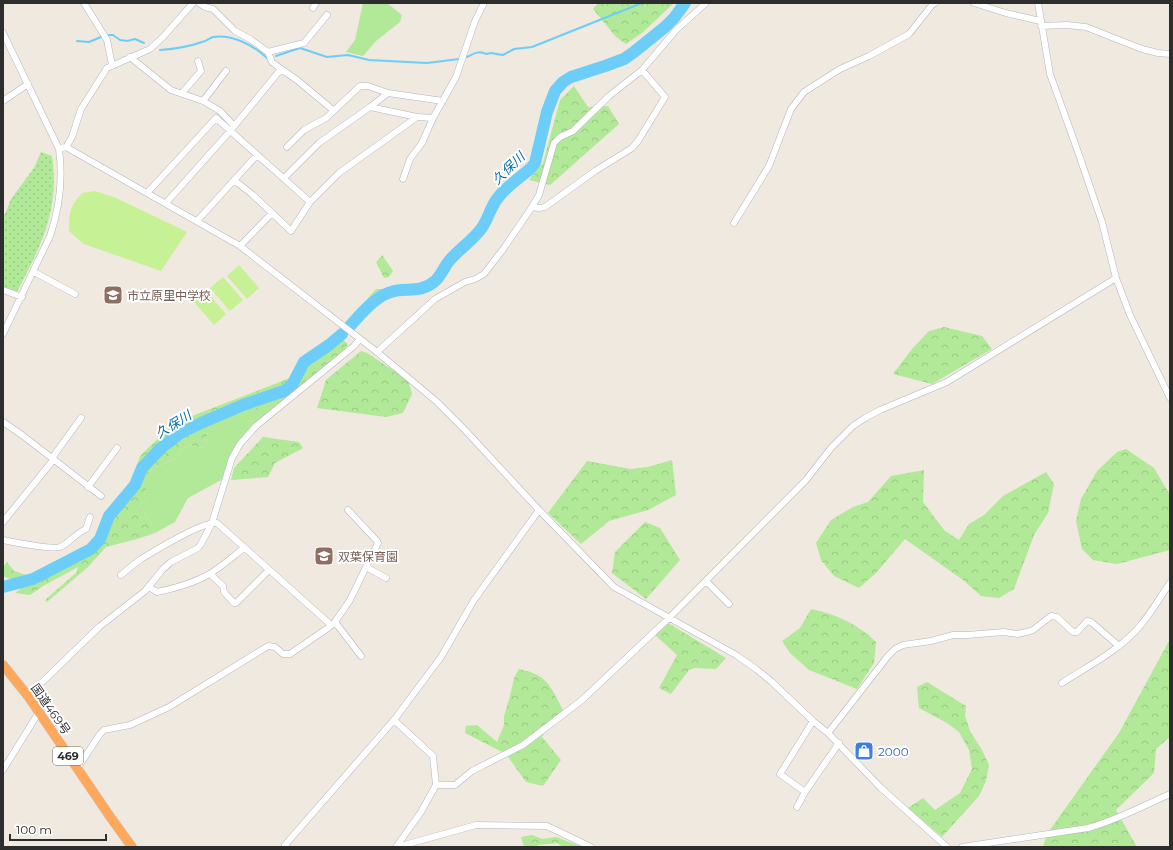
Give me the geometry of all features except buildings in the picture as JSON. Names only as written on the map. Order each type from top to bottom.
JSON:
[{"type":"highway","name":"国道469号","points":[[3,665],[28,696],[132,847]]},
{"type":"street","points":[[84,3],[107,40],[112,65]]},
{"type":"street","points":[[59,149],[66,147],[72,137],[80,109],[105,71],[112,65],[150,49],[193,3]]},
{"type":"street","points":[[199,3],[205,7],[213,9],[235,31],[250,39],[268,52],[272,62],[297,80],[333,110]]},
{"type":"street","points":[[403,179],[410,159],[422,143],[444,101],[460,66],[475,21],[484,3]]},
{"type":"street","points":[[377,352],[435,299],[458,285],[484,274],[504,248],[539,195],[554,143],[560,137],[573,131],[609,96],[642,70],[676,30],[706,3]]},
{"type":"street","points":[[734,223],[769,166],[791,109],[804,92],[840,68],[869,56],[909,34],[935,3]]},
{"type":"street","points":[[974,3],[1041,23],[1067,24],[1086,27],[1142,49],[1170,54]]},
{"type":"street","points":[[1038,3],[1050,74],[1102,222],[1116,278],[1130,315],[1170,398]]},
{"type":"street","points":[[268,52],[304,43],[327,15]]},
{"type":"street","points":[[3,33],[59,149],[61,167],[58,208],[50,236],[3,334]]},
{"type":"street","points":[[130,57],[171,90],[203,101],[220,111],[233,128],[258,155],[310,202]]},
{"type":"street","points":[[182,94],[201,71],[198,61]]},
{"type":"street","points":[[166,203],[233,128],[281,69]]},
{"type":"street","points":[[532,207],[545,207],[595,171],[618,158],[635,144],[665,97],[642,70]]},
{"type":"street","points":[[203,101],[226,71]]},
{"type":"street","points":[[3,101],[28,84]]},
{"type":"street","points":[[287,147],[304,130],[326,118],[360,86],[368,86],[388,93],[444,101]]},
{"type":"street","points":[[284,178],[319,143],[388,93]]},
{"type":"street","points":[[370,107],[434,118]]},
{"type":"street","points":[[234,180],[291,231],[310,202],[339,173],[417,116]]},
{"type":"street","points":[[147,193],[216,118],[233,128]]},
{"type":"street","points":[[66,147],[240,246],[377,352],[436,401],[614,587],[736,655],[772,682],[813,721],[828,733],[881,788],[947,847]]},
{"type":"street","points":[[197,221],[258,155]]},
{"type":"street","points":[[240,246],[272,213]]},
{"type":"street","points":[[34,272],[75,294]]},
{"type":"street","points":[[436,785],[455,784],[472,771],[523,744],[582,700],[669,618],[806,480],[831,448],[853,426],[864,418],[880,410],[947,382],[1116,278]]},
{"type":"street","points":[[3,290],[22,297]]},
{"type":"street","points":[[28,696],[99,627],[149,587],[163,569],[171,562],[192,551],[201,544],[212,523],[232,458],[240,444],[256,426],[354,346],[360,339]]},
{"type":"street","points":[[3,522],[53,459],[81,418]]},
{"type":"street","points":[[3,422],[101,496]]},
{"type":"street","points":[[88,487],[117,448]]},
{"type":"street","points":[[77,769],[104,730],[130,725],[169,707],[268,646],[275,647],[284,654],[290,654],[333,624],[350,600],[378,543],[348,510]]},
{"type":"street","points":[[287,847],[285,845],[394,720],[441,657],[474,600],[539,510]]},
{"type":"street","points":[[3,540],[60,547],[79,532],[86,529],[90,517]]},
{"type":"street","points":[[121,575],[140,560],[184,535],[212,523],[217,524],[333,624],[361,656]]},
{"type":"street","points":[[149,587],[157,592],[198,580],[210,574],[244,548]]},
{"type":"street","points":[[366,567],[386,578]]},
{"type":"street","points":[[210,574],[223,586],[224,592],[234,603],[236,603],[269,570]]},
{"type":"street","points":[[706,581],[729,604]]},
{"type":"street","points":[[1062,683],[1119,646],[1139,627],[1154,608],[1170,582]]},
{"type":"street","points":[[828,733],[888,656],[895,649],[903,645],[931,641],[953,634],[967,635],[1004,632],[1017,634],[1033,630],[1051,616],[1057,617],[1073,632],[1078,632],[1087,621],[1091,622],[1119,646]]},
{"type":"street","points":[[3,770],[39,712]]},
{"type":"street","points":[[394,720],[433,756],[436,785],[422,812],[397,847]]},
{"type":"street","points":[[805,792],[780,774],[813,721]]},
{"type":"street","points":[[797,807],[805,792],[838,743]]},
{"type":"street","points":[[962,847],[1088,828],[1118,818],[1170,794]]},
{"type":"street","points":[[397,847],[476,825],[547,826],[591,847]]},
{"type":"green space","points":[[363,3],[387,3],[402,15],[400,22],[376,41],[363,56],[346,52],[355,40]]},
{"type":"green space","points":[[598,3],[674,3],[642,33],[626,44],[616,37],[593,9]]},
{"type":"green space","points":[[574,86],[588,107],[608,106],[619,124],[550,185],[529,180],[543,163],[560,100]]},
{"type":"green space","points":[[41,152],[52,156],[54,176],[51,211],[41,243],[17,292],[3,287],[3,214],[5,214],[11,199],[34,168]]},
{"type":"green space","points":[[95,191],[116,198],[187,232],[161,271],[84,244],[69,231],[70,214],[75,202],[82,193]]},
{"type":"green space","points":[[382,255],[393,271],[389,277],[384,278],[376,262]]},
{"type":"green space","points":[[239,265],[259,288],[247,299],[227,276]]},
{"type":"green space","points":[[223,277],[243,300],[230,311],[210,288]]},
{"type":"green space","points":[[376,289],[390,289],[351,327],[346,323]]},
{"type":"green space","points":[[206,291],[226,314],[214,325],[194,302]]},
{"type":"green space","points":[[944,327],[982,336],[992,349],[932,384],[893,374],[912,349],[929,331]]},
{"type":"green space","points":[[336,334],[348,344],[345,349],[263,417],[255,407],[209,422],[206,445],[203,448],[190,445],[180,450],[178,457],[149,471],[149,486],[144,493],[146,499],[139,505],[150,521],[155,533],[106,547],[88,567],[47,602],[45,600],[77,572],[78,567],[43,586],[30,595],[15,593],[25,585],[3,576],[3,567],[7,562],[14,571],[39,579],[88,554],[97,538],[104,516],[129,490],[140,456],[174,423],[290,378],[303,360]]},
{"type":"green space","points":[[361,351],[367,353],[408,380],[412,394],[403,413],[386,417],[317,408],[326,380]]},
{"type":"green space","points":[[255,407],[263,417],[253,424],[238,443],[223,479],[188,498],[175,522],[155,533],[150,521],[139,505],[146,499],[144,493],[149,486],[149,471],[178,457],[180,450],[190,445],[203,448],[206,445],[209,422]]},
{"type":"green space","points":[[263,437],[299,442],[303,448],[275,463],[268,477],[231,480],[234,468]]},
{"type":"green space","points":[[1126,449],[1154,468],[1170,495],[1170,550],[1117,564],[1093,560],[1082,549],[1076,521],[1081,499],[1097,471],[1117,452]]},
{"type":"green space","points":[[672,460],[676,495],[648,510],[609,521],[581,544],[548,513],[587,461],[631,469],[648,467]]},
{"type":"green space","points":[[924,470],[923,502],[944,530],[959,540],[969,524],[984,515],[1003,496],[1046,472],[1054,484],[1048,513],[1034,535],[1014,589],[999,598],[981,596],[963,580],[905,539],[876,573],[859,588],[834,576],[821,560],[816,543],[831,520],[853,507],[868,502],[891,476]]},
{"type":"green space","points":[[645,522],[660,528],[680,560],[646,599],[612,573],[615,552]]},
{"type":"green space","points":[[811,609],[838,617],[854,625],[876,642],[874,663],[857,689],[809,670],[790,653],[782,641],[800,628]]},
{"type":"green space","points":[[668,623],[726,658],[716,669],[695,668],[689,670],[671,694],[659,688],[677,655],[655,635]]},
{"type":"green space","points":[[1170,639],[1170,737],[1156,749],[1154,773],[1116,810],[1137,847],[1043,847],[1047,834],[1119,733]]},
{"type":"green space","points":[[519,669],[542,678],[551,688],[563,710],[549,725],[542,737],[561,760],[543,786],[526,782],[506,754],[465,733],[466,726],[477,725],[497,742],[504,725],[504,716],[514,678]]},
{"type":"green space","points":[[927,682],[966,706],[965,716],[970,731],[982,750],[989,765],[986,781],[979,796],[942,837],[908,808],[923,798],[935,810],[960,793],[972,769],[969,750],[959,732],[947,723],[919,708],[917,687]]},
{"type":"green space","points":[[532,835],[542,839],[556,837],[583,847],[563,847],[557,843],[538,845],[537,847],[524,847],[521,837]]},
{"type":"waterway","points":[[467,57],[478,52],[503,55],[514,49],[532,47],[642,3]]},
{"type":"waterway","name":"久保川","points":[[677,3],[683,6]]},
{"type":"waterway","name":"久保川","points":[[349,327],[367,308],[382,296],[394,291],[423,288],[439,277],[449,261],[470,241],[483,225],[500,195],[535,163],[547,112],[555,91],[563,82],[571,77],[624,59],[665,27],[685,3]]},
{"type":"waterway","points":[[109,35],[113,35],[120,40],[127,41],[135,39],[144,43]]},
{"type":"waterway","points":[[77,41],[89,42],[101,37]]},
{"type":"waterway","points":[[160,50],[203,42],[213,37],[227,37],[249,45],[267,58]]},
{"type":"waterway","points":[[276,56],[300,48],[327,57],[348,55],[369,60],[427,63],[459,59]]},
{"type":"waterway","name":"久保川","points":[[3,587],[33,579],[91,549],[100,539],[109,516],[135,485],[142,468],[161,448],[179,434],[201,423],[243,405],[284,391],[292,385],[304,362],[342,334]]},
{"type":"place","name":"市立原里中学校","points":[[113,295]]},
{"type":"place","name":"双葉保育園","points":[[324,556]]},
{"type":"place","name":"2000","points":[[864,751]]}]
